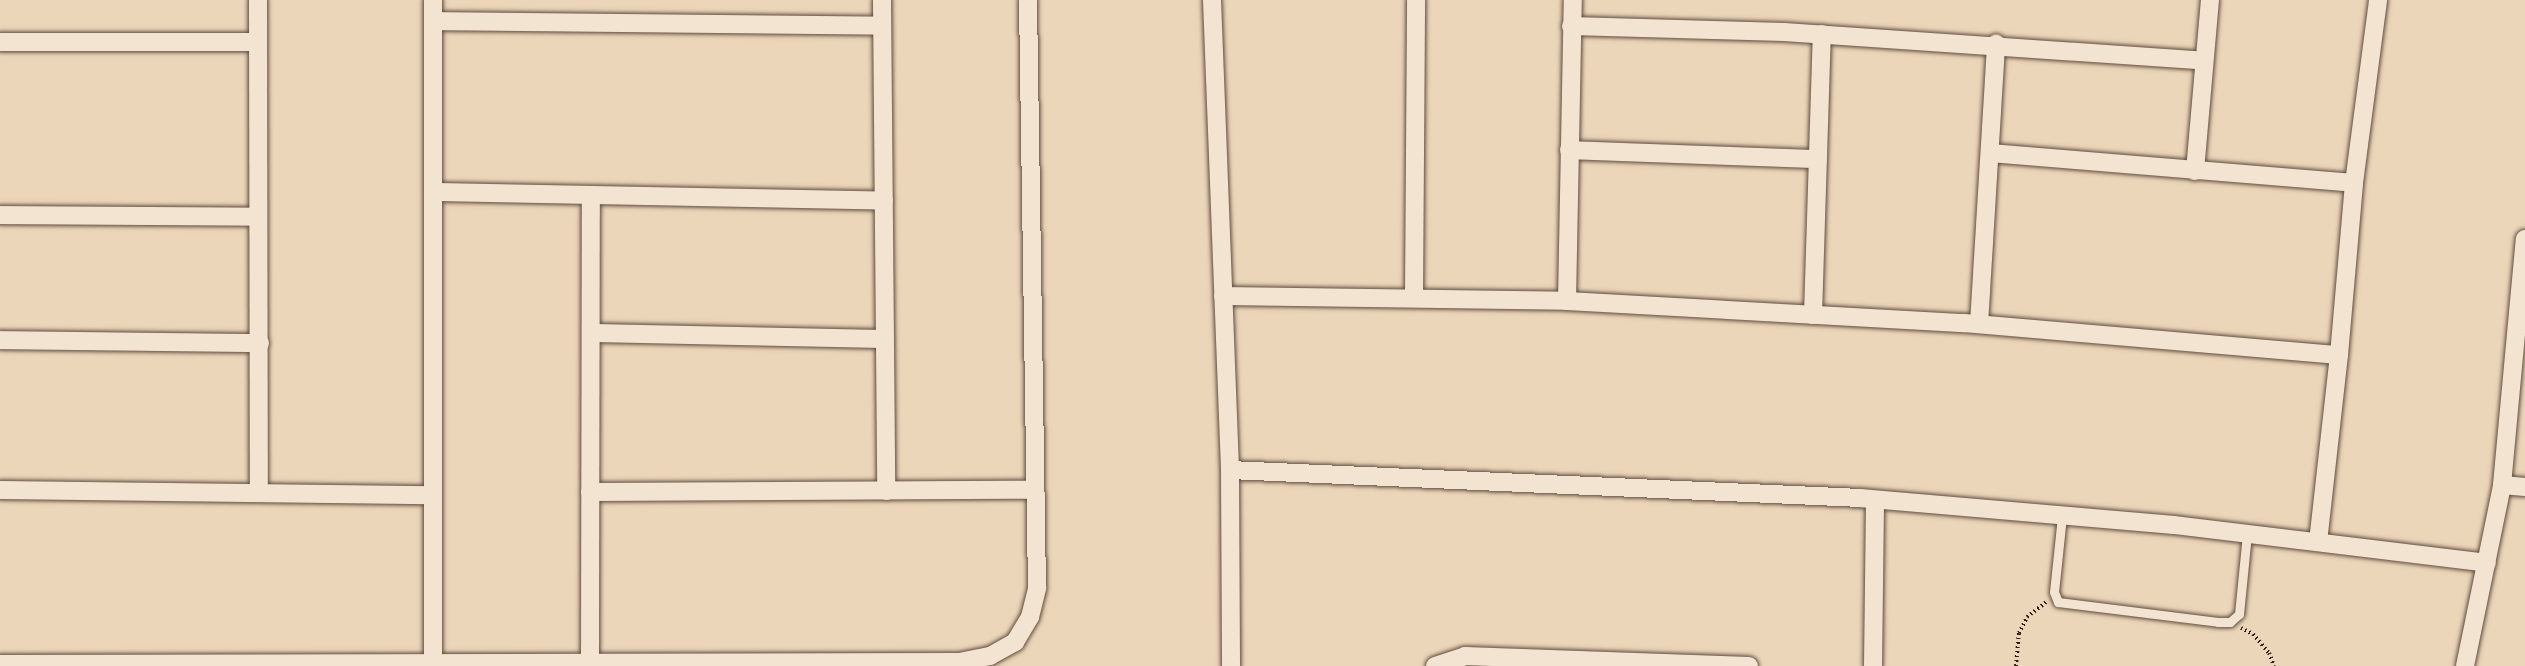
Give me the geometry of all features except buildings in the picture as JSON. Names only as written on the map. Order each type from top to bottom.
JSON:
[{"type":"street","points":[[258,0],[259,493]]},
{"type":"street","points":[[433,0],[433,665]]},
{"type":"street","points":[[882,0],[886,491]]},
{"type":"street","points":[[0,664],[590,665],[959,662],[990,656],[1015,642],[1030,617],[1036,588],[1028,0]]},
{"type":"street","points":[[1212,0],[1230,470],[1232,666]]},
{"type":"street","points":[[1414,298],[1416,0]]},
{"type":"street","points":[[1567,302],[1573,0]]},
{"type":"street","points":[[2196,171],[2210,0]]},
{"type":"street","points":[[2318,542],[2339,355],[2354,183],[2378,0]]},
{"type":"street","points":[[433,21],[882,26]]},
{"type":"street","points":[[1571,26],[1822,34],[1996,44],[2204,61]]},
{"type":"street","points":[[1813,315],[1822,34]]},
{"type":"street","points":[[0,42],[258,42]]},
{"type":"street","points":[[1979,324],[1996,44]]},
{"type":"street","points":[[1569,150],[1818,159]]},
{"type":"street","points":[[1989,153],[2354,183]]},
{"type":"street","points":[[433,192],[884,201]]},
{"type":"street","points":[[590,665],[591,195]]},
{"type":"street","points":[[0,215],[258,217]]},
{"type":"street","points":[[2465,666],[2502,485],[2525,239]]},
{"type":"street","points":[[1223,296],[1567,302],[1813,315],[1979,324],[2339,355]]},
{"type":"street","points":[[591,333],[885,339]]},
{"type":"street","points":[[0,340],[260,343]]},
{"type":"street","points":[[1230,470],[1545,481],[1875,500],[2247,534],[2487,563]]},
{"type":"street","points":[[2502,485],[2525,487]]},
{"type":"street","points":[[0,490],[433,495]]},
{"type":"street","points":[[590,492],[1035,490]]},
{"type":"street","points":[[1873,666],[1875,500]]},
{"type":"street","points":[[1435,666],[1465,656],[1749,666]]},
{"type":"lane","points":[[2062,516],[2055,598],[2064,604],[2230,622],[2238,614],[2247,534]]},
{"type":"path","points":[[2016,666],[2019,633],[2027,617],[2055,598]]},
{"type":"path","points":[[2230,622],[2253,634],[2269,653],[2274,666]]}]
